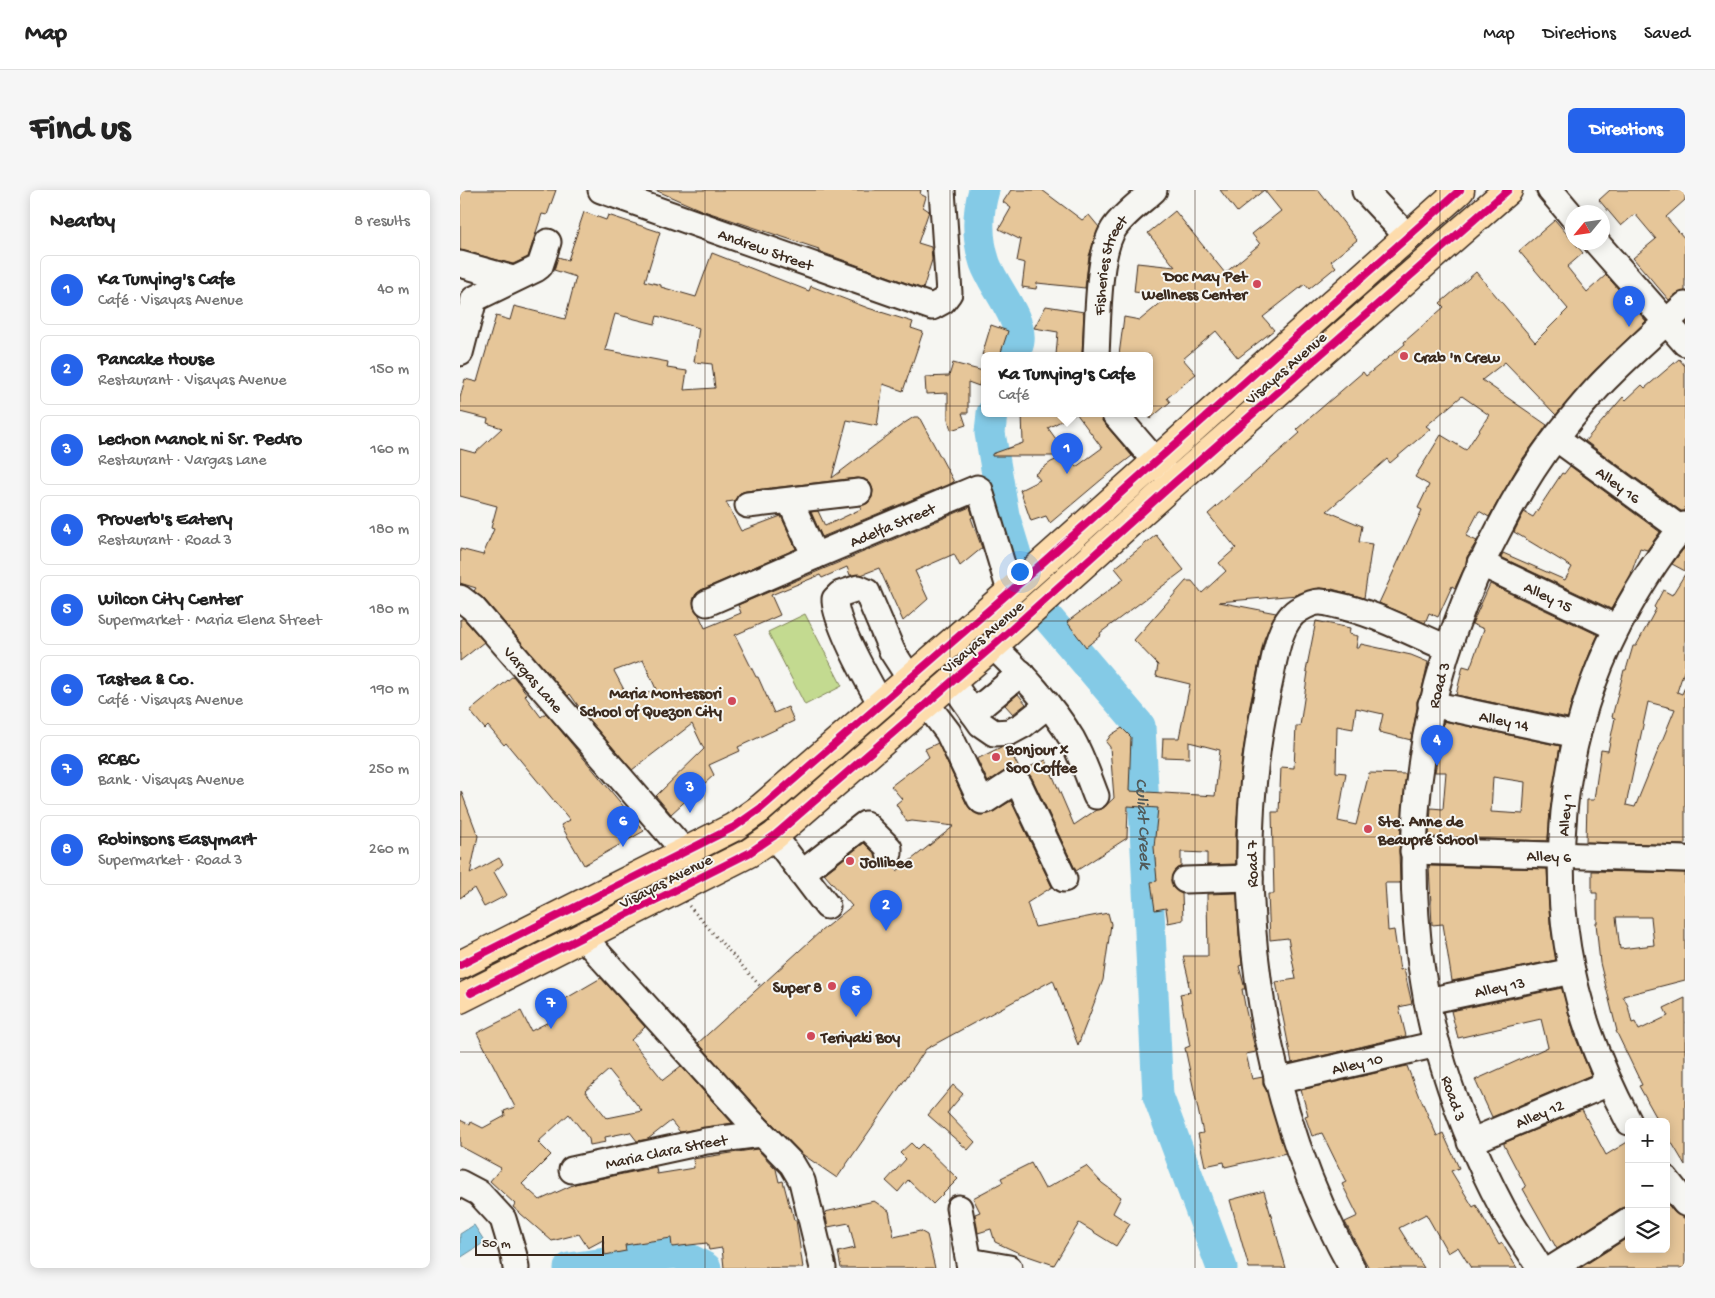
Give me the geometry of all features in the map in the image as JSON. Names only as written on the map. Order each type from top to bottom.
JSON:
[{"type":"main road","name":"Visayas Avenue","points":[[460,965],[734,827],[761,808],[1011,590],[1460,190]]},
{"type":"main road","name":"Visayas Avenue","points":[[464,991],[583,937],[749,853],[774,836],[1508,190]]},
{"type":"main road","points":[[1107,504],[1126,527]]},
{"type":"street","name":"Andrew Street","points":[[601,190],[932,307],[943,302],[950,293],[942,190]]},
{"type":"street","name":"Fisheries Street","points":[[1096,352],[1102,262],[1108,240],[1121,220],[1154,190]]},
{"type":"street","points":[[1550,190],[1565,208]]},
{"type":"street","points":[[1365,191],[1407,236]]},
{"type":"street","points":[[460,353],[474,298],[540,266],[548,242]]},
{"type":"street","points":[[1603,250],[1685,343]]},
{"type":"street","points":[[460,264],[513,279]]},
{"type":"street","name":"Road 3","points":[[1540,1268],[1503,1210],[1470,1142],[1437,1044],[1427,1001],[1416,926],[1413,851],[1418,777],[1431,704],[1447,648],[1480,563],[1515,498],[1556,438],[1608,377],[1685,305]]},
{"type":"street","points":[[1118,417],[1174,483]]},
{"type":"street","name":"Alley 16","points":[[1556,438],[1683,527]]},
{"type":"street","name":"Adelfa Street","points":[[707,603],[977,488],[982,494],[1011,590]]},
{"type":"street","points":[[748,505],[859,492]]},
{"type":"street","points":[[790,501],[815,556]]},
{"type":"street","name":"Alley 1","points":[[1627,1118],[1609,1083],[1588,1028],[1572,972],[1564,914],[1561,855],[1566,795],[1577,735],[1594,681],[1616,628],[1646,577],[1683,527]]},
{"type":"street","name":"Alley 15","points":[[1480,563],[1616,628]]},
{"type":"street","points":[[881,704],[864,676],[837,613],[835,599],[840,594],[858,588],[867,592],[892,651],[910,679]]},
{"type":"street","name":"Vargas Lane","points":[[460,598],[473,608],[685,852]]},
{"type":"street","name":"Road 7","points":[[1352,1268],[1337,1242],[1303,1162],[1278,1081],[1258,980],[1250,878],[1252,796],[1262,714],[1280,634],[1293,613],[1301,608],[1320,602],[1355,609],[1447,648]]},
{"type":"street","points":[[1002,637],[1020,673],[1048,705],[1073,740],[1096,796]]},
{"type":"street","points":[[974,713],[1020,673]]},
{"type":"street","points":[[951,681],[981,724],[994,733],[1010,732],[1023,725],[1048,705]]},
{"type":"street","points":[[926,703],[951,737],[982,801],[1012,783],[1019,784],[1064,878]]},
{"type":"street","name":"Alley 14","points":[[1431,704],[1577,735]]},
{"type":"street","points":[[802,873],[864,824],[889,848],[889,853]]},
{"type":"street","points":[[774,836],[826,906]]},
{"type":"street","name":"Alley 6","points":[[1413,851],[1685,860]]},
{"type":"street","points":[[1185,880],[1250,878]]},
{"type":"street","points":[[583,937],[761,1134],[792,1164],[802,1182],[823,1268]]},
{"type":"street","name":"Alley 13","points":[[1427,1001],[1572,972]]},
{"type":"street","name":"Alley 10","points":[[1278,1081],[1437,1044]]},
{"type":"street","name":"Alley 12","points":[[1470,1142],[1609,1083]]},
{"type":"street","name":"Maria Clara Street","points":[[572,1170],[706,1141],[761,1134]]},
{"type":"street","points":[[460,1183],[480,1193],[502,1220],[515,1262]]},
{"type":"street","points":[[959,1208],[970,1265],[1009,1268]]},
{"type":"street","points":[[1553,1268],[1625,1223]]},
{"type":"path","points":[[676,890],[760,986]]},
{"type":"green space","points":[[805,614],[842,686],[805,705],[768,632]]},
{"type":"water","points":[[474,1225],[485,1242],[460,1258],[460,1234]]},
{"type":"building","points":[[460,190],[556,190],[547,215],[542,214],[528,257],[513,264],[460,250]]},
{"type":"building","points":[[655,190],[921,190],[920,194],[926,197],[923,207],[929,211],[918,243],[931,247],[932,260],[923,289],[818,251],[819,249],[701,210]]},
{"type":"building","points":[[1011,190],[1042,190],[1082,220],[1089,215],[1099,227],[1089,256],[1085,288],[1037,283],[1036,289],[1022,287],[1025,263],[1017,261],[1021,240],[999,229],[1011,208],[1003,202]]},
{"type":"building","points":[[1220,190],[1264,190],[1237,212]]},
{"type":"building","points":[[1264,190],[1318,190],[1357,240],[1331,261],[1336,267],[1309,289],[1305,284],[1263,317],[1274,330],[1238,358],[1216,331],[1183,359],[1196,374],[1167,398],[1170,402],[1153,416],[1153,352],[1119,352],[1124,317],[1140,320],[1169,296],[1134,292],[1137,263],[1175,267],[1148,233],[1175,211],[1225,273],[1260,244],[1252,234],[1281,211]]},
{"type":"building","points":[[1610,190],[1685,190],[1685,200],[1666,217],[1685,239],[1685,291],[1676,294],[1669,300],[1633,258],[1656,239],[1635,214],[1621,226],[1610,213],[1610,205],[1603,205],[1599,200]]},
{"type":"building","points":[[584,212],[606,220],[608,215],[660,232],[645,281],[661,285],[661,287],[696,297],[712,253],[809,291],[811,286],[868,308],[913,322],[911,328],[923,332],[903,391],[883,384],[877,426],[847,420],[832,478],[903,424],[914,417],[919,417],[954,482],[822,537],[811,512],[818,511],[825,526],[861,509],[860,506],[868,503],[872,497],[873,490],[870,483],[864,479],[857,478],[740,493],[734,501],[726,502],[741,531],[781,516],[796,549],[701,590],[696,594],[693,601],[694,608],[705,628],[741,613],[738,605],[970,507],[973,517],[971,518],[982,548],[960,566],[954,554],[915,571],[928,599],[903,621],[879,568],[861,575],[850,575],[847,567],[822,578],[820,575],[771,595],[780,615],[735,635],[756,677],[758,677],[774,713],[788,707],[794,721],[738,747],[740,751],[709,765],[714,775],[671,814],[656,796],[704,749],[692,724],[632,770],[584,714],[570,694],[568,696],[484,599],[474,591],[476,588],[460,583],[460,549],[483,555],[494,529],[491,528],[497,506],[460,496],[460,449],[475,453],[502,428],[487,423],[488,419],[460,412],[460,398],[465,379],[477,382],[496,316],[510,320],[514,306],[565,319],[576,277],[554,270],[558,257],[568,260]],"holes":[[[615,314],[655,324],[657,316],[699,328],[694,362],[712,364],[715,388],[684,390],[687,371],[667,368],[668,362],[605,350]],[[643,660],[656,689],[630,701],[614,671]]]},
{"type":"building","points":[[1555,220],[1565,232],[1565,250],[1580,250],[1583,253],[1567,267],[1587,292],[1606,275],[1646,321],[1593,372],[1556,415],[1505,362],[1482,380],[1547,425],[1521,461],[1489,517],[1479,511],[1466,536],[1477,541],[1467,557],[1466,564],[1455,588],[1452,586],[1438,617],[1429,613],[1425,623],[1379,603],[1422,510],[1418,508],[1429,485],[1415,477],[1441,435],[1466,450],[1489,415],[1462,396],[1426,426],[1430,429],[1390,463],[1387,459],[1327,511],[1362,526],[1359,542],[1372,544],[1364,598],[1332,589],[1319,588],[1297,595],[1219,602],[1276,613],[1264,639],[1249,710],[1242,757],[1236,832],[1236,864],[1207,865],[1207,853],[1181,852],[1181,867],[1177,868],[1173,873],[1171,880],[1173,888],[1182,894],[1183,920],[1168,923],[1166,908],[1155,910],[1151,882],[1157,881],[1154,847],[1158,808],[1128,806],[1127,838],[1076,871],[1032,778],[1022,770],[1046,760],[1074,825],[1096,810],[1102,809],[1114,798],[1110,747],[1106,742],[1111,735],[1122,728],[1131,737],[1129,791],[1215,796],[1220,750],[1189,742],[1189,758],[1162,757],[1163,738],[1179,738],[1190,684],[1156,676],[1158,665],[1134,640],[1186,581],[1192,581],[1202,593],[1226,571],[1219,563],[1236,548],[1208,514],[1300,433],[1297,429],[1334,397],[1363,372],[1366,376],[1405,344],[1404,342],[1444,307],[1440,303],[1476,272],[1535,342],[1568,309],[1519,251]]},
{"type":"building","points":[[1046,306],[1084,312],[1082,352],[1056,352],[1058,332],[1034,328]]},
{"type":"building","points":[[991,325],[1008,331],[1001,352],[983,352]]},
{"type":"building","points":[[1679,359],[1685,366],[1685,511],[1681,511],[1585,441],[1623,397],[1626,400],[1642,385],[1645,388]]},
{"type":"building","points":[[953,363],[981,370],[979,386],[968,382],[968,413],[962,413],[966,425],[951,430],[948,419],[948,393],[926,394],[925,377],[949,376]]},
{"type":"building","points":[[1022,417],[1069,417],[1048,428],[1076,467],[1102,448],[1079,417],[1101,417],[1103,422],[1132,456],[1050,523],[1046,516],[1031,521],[1020,490],[1040,480],[1035,474],[1058,459],[1057,456],[992,456],[992,454],[1023,443]]},
{"type":"building","points":[[1570,466],[1660,532],[1647,550],[1640,548],[1631,574],[1611,609],[1501,557],[1503,553],[1565,580],[1572,567],[1514,532],[1524,512],[1533,517],[1562,473],[1564,474]]},
{"type":"building","points":[[1156,535],[1184,570],[1100,633],[1101,635],[1086,647],[1067,622],[1124,579],[1115,568]]},
{"type":"building","points":[[1685,547],[1685,571],[1672,564]]},
{"type":"building","points":[[1685,574],[1685,668],[1677,692],[1682,694],[1685,687],[1685,845],[1586,842],[1587,800],[1594,800],[1601,750],[1608,751],[1615,718],[1612,717],[1624,670],[1626,670],[1633,646],[1636,646],[1656,609],[1654,607],[1663,590],[1672,595]],"holes":[[[1648,702],[1675,709],[1635,807],[1626,805]]]},
{"type":"building","points":[[1490,584],[1598,635],[1572,701],[1568,718],[1456,695],[1463,666],[1470,668],[1484,629],[1472,624]]},
{"type":"building","points":[[463,618],[484,642],[460,661],[460,620]]},
{"type":"building","points":[[1316,621],[1350,628],[1349,634],[1358,636],[1356,648],[1359,648],[1361,644],[1411,655],[1428,662],[1421,694],[1417,701],[1411,740],[1379,732],[1383,714],[1356,708],[1353,729],[1337,726],[1336,772],[1346,773],[1338,821],[1356,825],[1369,773],[1406,774],[1399,850],[1400,883],[1385,883],[1388,931],[1394,930],[1400,970],[1404,969],[1412,1004],[1399,1007],[1406,1036],[1292,1063],[1276,982],[1296,979],[1288,938],[1270,940],[1268,894],[1274,894],[1272,812],[1279,812],[1281,767],[1294,768],[1296,726],[1300,726],[1308,672],[1306,671]]},
{"type":"building","points":[[513,676],[541,717],[546,713],[644,831],[584,865],[561,825],[570,820],[506,743],[504,745],[488,726],[485,729],[470,711]]},
{"type":"building","points":[[1018,694],[1026,704],[1013,714],[1005,705]]},
{"type":"building","points":[[1444,721],[1560,746],[1550,811],[1548,841],[1429,837],[1431,808],[1443,809],[1446,772],[1435,772]],"holes":[[[1493,777],[1525,782],[1523,814],[1491,812]]]},
{"type":"building","points":[[938,743],[967,805],[972,811],[979,815],[989,814],[1011,801],[1052,887],[1027,903],[1035,927],[1108,913],[1111,924],[1103,980],[1078,1045],[1053,980],[926,1049],[837,1178],[802,1154],[698,1043],[821,931],[852,906],[824,874],[864,843],[875,854],[877,861],[881,865],[893,866],[897,871],[954,826],[907,822],[896,804],[902,799],[891,786],[929,757],[925,749]]},
{"type":"building","points":[[1001,747],[1008,747],[1020,770],[1005,771],[988,782],[977,759]]},
{"type":"building","points":[[461,791],[478,836],[470,874],[499,858],[503,864],[494,872],[507,895],[484,907],[474,888],[460,898]]},
{"type":"building","points":[[1429,866],[1547,869],[1550,923],[1556,960],[1452,981],[1443,924],[1432,925]]},
{"type":"building","points":[[1592,871],[1685,873],[1685,980],[1623,996],[1628,1006],[1632,1023],[1635,1022],[1639,1030],[1668,1016],[1664,1008],[1685,998],[1685,1165],[1670,1140],[1670,1118],[1657,1118],[1639,1086],[1642,1085],[1616,1031],[1600,963],[1596,923],[1597,893],[1592,893]],"holes":[[[1616,917],[1651,917],[1654,945],[1620,949]]]},
{"type":"building","points":[[1237,893],[1242,965],[1239,966],[1245,989],[1242,989],[1246,1011],[1256,1052],[1246,1054],[1252,1079],[1263,1077],[1263,1085],[1267,1091],[1286,1153],[1225,1167],[1224,1162],[1205,1166],[1198,1134],[1203,1133],[1185,1048],[1190,1046],[1180,994],[1190,992],[1183,956],[1208,956],[1207,894]]},
{"type":"building","points":[[601,978],[645,1027],[631,1040],[663,1080],[681,1066],[732,1123],[680,1132],[671,1121],[648,1139],[637,1141],[630,1132],[605,1137],[606,1142],[590,1145],[589,1139],[569,1114],[538,1142],[551,1155],[522,1184],[540,1200],[575,1184],[656,1167],[657,1174],[694,1168],[693,1159],[757,1149],[776,1169],[779,1182],[783,1181],[794,1220],[796,1220],[803,1268],[724,1268],[722,1248],[709,1250],[707,1243],[672,1247],[671,1238],[625,1245],[626,1251],[605,1255],[603,1240],[588,1248],[579,1234],[552,1241],[513,1207],[515,1204],[490,1181],[501,1168],[460,1146],[460,1120],[470,1125],[471,1122],[483,1128],[505,1116],[504,1111],[515,1107],[477,1033],[521,1011],[531,1031],[560,1016],[553,1006]],"holes":[[[609,1070],[642,1111],[607,1118],[585,1091]]]},
{"type":"building","points":[[1562,988],[1574,1034],[1591,1075],[1492,1117],[1475,1080],[1548,1047],[1541,1019],[1458,1038],[1451,1011]]},
{"type":"building","points":[[1407,1066],[1437,1136],[1443,1133],[1459,1168],[1451,1171],[1473,1207],[1476,1205],[1499,1245],[1502,1243],[1517,1268],[1471,1268],[1458,1247],[1448,1253],[1426,1214],[1399,1228],[1424,1268],[1369,1268],[1365,1261],[1345,1222],[1358,1216],[1342,1184],[1346,1182],[1322,1133],[1312,1136],[1305,1116],[1308,1115],[1301,1090]]},
{"type":"building","points":[[953,1085],[963,1094],[947,1113],[975,1142],[968,1150],[928,1115]]},
{"type":"building","points":[[1582,1110],[1606,1155],[1625,1143],[1625,1207],[1557,1249],[1523,1189],[1526,1187],[1504,1143]]},
{"type":"building","points":[[911,1143],[917,1149],[922,1144],[958,1179],[933,1204],[908,1180],[898,1192],[886,1181],[906,1159],[900,1153]]},
{"type":"building","points":[[1031,1163],[1045,1189],[1086,1166],[1102,1183],[1121,1197],[1113,1213],[1130,1224],[1116,1246],[1079,1223],[1054,1265],[1019,1253],[995,1242],[991,1229],[978,1233],[975,1214],[980,1212],[973,1198],[1003,1182],[1001,1178]]},
{"type":"building","points":[[1264,1191],[1286,1268],[1249,1268],[1230,1200]]},
{"type":"building","points":[[874,1201],[889,1211],[894,1237],[920,1231],[927,1235],[935,1268],[841,1268],[838,1252],[855,1248],[849,1223],[828,1227],[825,1212]]},
{"type":"building","points":[[1670,1207],[1685,1220],[1685,1268],[1580,1268],[1625,1240],[1625,1253],[1670,1253]]},
{"type":"waterway","points":[[984,190],[979,217],[980,245],[989,272],[1016,322],[1019,341],[1015,352]]},
{"type":"waterway","name":"Culiat Creek","points":[[992,417],[990,433],[1004,515],[1026,587],[1048,618],[1140,726],[1158,1096],[1222,1268]]},
{"type":"waterway","points":[[569,1268],[678,1253],[706,1268]]},
{"type":"cycle path","points":[[460,965],[734,827],[761,808],[1012,590],[1460,190]]},
{"type":"cycle path","points":[[471,993],[749,853],[774,836],[993,646],[1174,483],[1508,190]]},
{"type":"place","name":"Doc May Pet Wellness Center","points":[[1257,284]]},
{"type":"place","name":"Robinsons Easymart","points":[[1629,327]]},
{"type":"place","name":"Crab 'n Crew","points":[[1404,356]]},
{"type":"place","name":"Ka Tunying's Cafe","points":[[1067,474]]},
{"type":"place","name":"Maria Montessori School of Quezon City","points":[[732,701]]},
{"type":"place","name":"Bonjour x Soo Coffee","points":[[996,757]]},
{"type":"place","name":"Proverb's Eatery","points":[[1437,766]]},
{"type":"place","name":"Lechon Manok ni Sr. Pedro","points":[[690,813]]},
{"type":"place","name":"Ste. Anne de Beaupré School","points":[[1368,829]]},
{"type":"place","name":"Tastea & Co.","points":[[623,847]]},
{"type":"place","name":"Jollibee","points":[[850,861]]},
{"type":"place","name":"Pancake House","points":[[886,931]]},
{"type":"place","name":"Super 8","points":[[832,986]]},
{"type":"place","name":"Wilcon City Center","points":[[856,1017]]},
{"type":"place","name":"RCBC","points":[[551,1029]]},
{"type":"place","name":"Teriyaki Boy","points":[[811,1036]]}]
